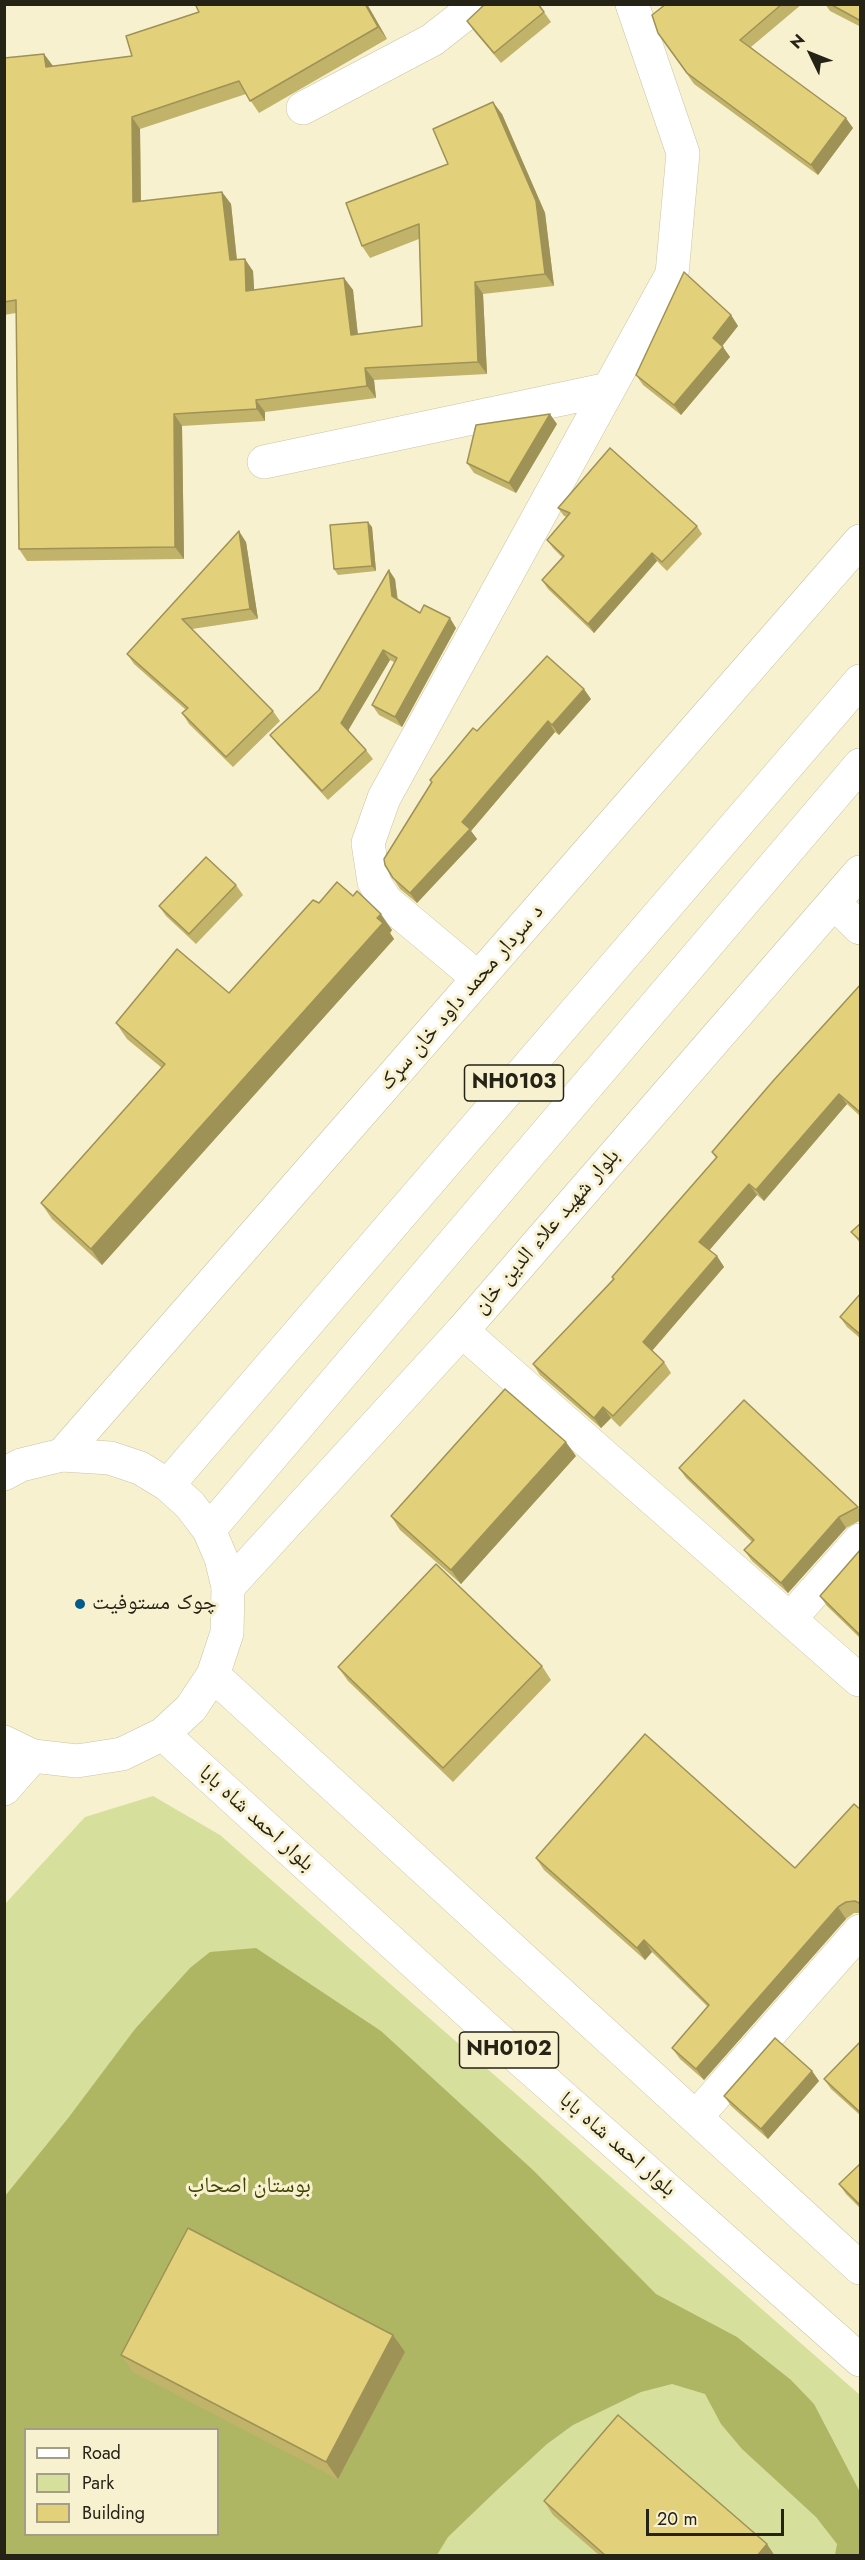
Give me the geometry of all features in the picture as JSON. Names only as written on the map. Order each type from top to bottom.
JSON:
[{"type":"main road","points":[[303,108],[432,40],[478,4]]},
{"type":"main road","points":[[478,978],[386,901],[374,882],[369,843],[384,798],[672,274],[683,153],[632,4]]},
{"type":"main road","points":[[264,462],[609,389]]},
{"type":"main road","name":"د سردار محمد داود خان سړک","points":[[62,1455],[861,540]]},
{"type":"main road","name":"NH0103","points":[[168,1485],[861,681]]},
{"type":"main road","name":"NH0103","points":[[209,1530],[861,765]]},
{"type":"main road","name":"بلوار شهید علاء الدین خان","points":[[228,1587],[462,1331],[861,872]]},
{"type":"main road","points":[[834,903],[861,928]]},
{"type":"main road","points":[[462,1331],[860,1680]]},
{"type":"main road","points":[[4,1474],[21,1465],[62,1455],[110,1458],[140,1468],[168,1485],[190,1505],[209,1530],[228,1587],[227,1633],[213,1676],[191,1708],[163,1734],[122,1754],[78,1761],[19,1749],[4,1789]]},
{"type":"main road","points":[[790,1619],[861,1540]]},
{"type":"main road","name":"NH0102","points":[[213,1676],[861,2268]]},
{"type":"main road","name":"بلوار احمد شاه بابا","points":[[163,1734],[521,2060],[861,2360]]},
{"type":"main road","points":[[696,2117],[861,1931]]},
{"type":"green space","name":"بوستان اصحاب","points":[[153,1796],[220,1835],[860,2395],[860,2555],[5,2555],[4,1905],[85,1817]]},
{"type":"green space","name":"بوستان اصحاب","points":[[256,1948],[381,2031],[534,2171],[656,2294],[737,2337],[791,2380],[814,2404],[860,2492],[860,2555],[835,2555],[837,2544],[816,2517],[742,2449],[721,2424],[705,2394],[672,2384],[641,2392],[573,2425],[547,2444],[497,2490],[448,2537],[437,2555],[5,2556],[5,2196],[69,2117],[135,2029],[190,1968],[210,1952]]},
{"type":"building","points":[[195,4],[365,4],[378,27],[250,101],[239,81],[132,117],[133,202],[222,192],[230,260],[245,259],[246,291],[344,278],[351,335],[422,326],[419,224],[362,246],[346,203],[448,164],[433,129],[493,102],[536,201],[545,274],[475,282],[478,362],[365,368],[367,386],[256,400],[257,409],[174,414],[175,547],[19,549],[16,300],[4,302],[4,58],[44,54],[46,67],[132,56],[126,36],[199,12]]},
{"type":"building","points":[[485,4],[538,4],[544,12],[494,53],[467,21]]},
{"type":"building","points":[[666,4],[782,4],[740,40],[846,118],[811,165],[687,73],[658,33],[652,15]]},
{"type":"building","points":[[830,4],[861,4],[861,21]]},
{"type":"building","points":[[684,272],[731,315],[713,338],[723,347],[674,405],[636,375]]},
{"type":"building","points":[[550,414],[509,483],[467,463],[476,425]]},
{"type":"building","points":[[610,448],[697,526],[662,562],[652,553],[588,624],[542,580],[564,556],[547,540],[570,513],[558,508]]},
{"type":"building","points":[[368,522],[372,566],[334,569],[330,525]]},
{"type":"building","points":[[239,531],[250,609],[182,619],[273,711],[226,757],[182,713],[188,708],[127,654]]},
{"type":"building","points":[[389,570],[392,596],[420,613],[424,605],[450,618],[395,717],[372,705],[397,658],[383,650],[341,723],[366,750],[322,791],[270,735],[319,690]]},
{"type":"building","points":[[547,656],[584,689],[552,725],[548,721],[462,822],[470,829],[410,893],[393,878],[384,859],[432,782],[430,780],[473,728],[477,731]]},
{"type":"building","points":[[206,857],[236,885],[189,934],[159,906]]},
{"type":"building","points":[[337,882],[353,896],[357,891],[381,914],[377,918],[383,923],[91,1249],[41,1203],[165,1064],[116,1023],[177,949],[229,993],[313,900],[319,903]]},
{"type":"building","points":[[861,984],[861,1113],[839,1094],[756,1190],[749,1184],[699,1242],[717,1256],[643,1342],[664,1362],[613,1416],[603,1407],[594,1418],[533,1364],[614,1279],[612,1277],[717,1157],[712,1152]]},
{"type":"building","points":[[861,1223],[861,1241],[851,1232]]},
{"type":"building","points":[[861,1293],[861,1335],[840,1317]]},
{"type":"building","points":[[505,1389],[566,1442],[451,1570],[391,1516]]},
{"type":"building","points":[[744,1400],[858,1507],[839,1517],[781,1583],[744,1550],[754,1540],[679,1468]]},
{"type":"building","points":[[861,1549],[861,1636],[820,1596]]},
{"type":"building","points":[[436,1564],[542,1666],[443,1768],[338,1667]]},
{"type":"building","points":[[645,1734],[795,1868],[854,1804],[861,1810],[861,1904],[855,1901],[846,1902],[838,1907],[696,2069],[672,2048],[709,2005],[644,1940],[637,1948],[536,1858]]},
{"type":"building","points":[[775,2038],[812,2071],[761,2129],[724,2096]]},
{"type":"building","points":[[861,2041],[861,2113],[824,2079]]},
{"type":"building","points":[[861,2163],[861,2206],[839,2184]]},
{"type":"building","points":[[188,2228],[393,2335],[326,2462],[121,2355]]},
{"type":"building","points":[[618,2415],[767,2544],[757,2556],[606,2556],[544,2501]]},
{"type":"place","name":"چوک مستوفیت","points":[[80,1604]]}]
